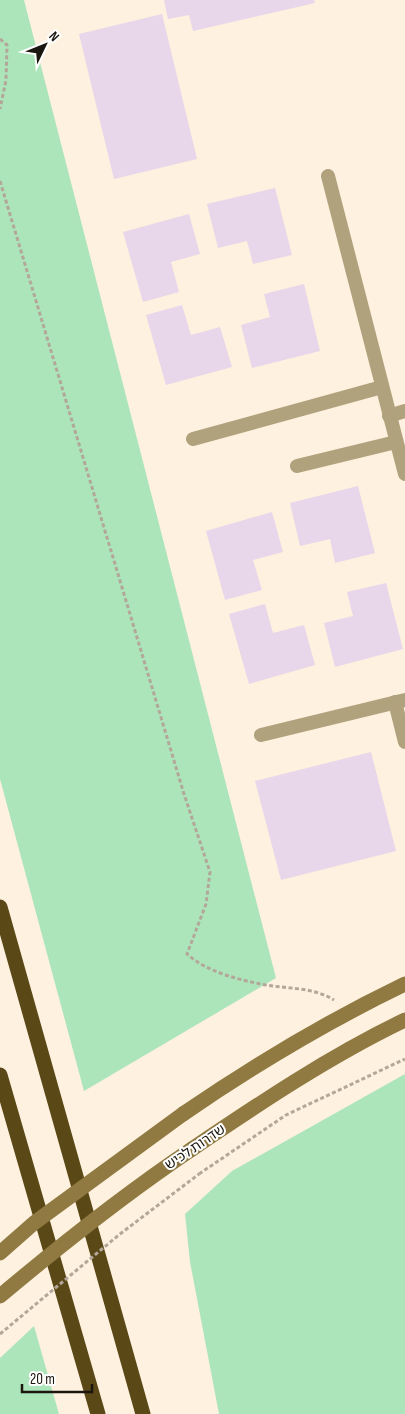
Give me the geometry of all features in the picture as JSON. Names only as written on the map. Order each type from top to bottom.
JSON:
[{"type":"highway","points":[[0,907],[143,1414]]},
{"type":"highway","points":[[0,1075],[98,1414]]},
{"type":"street","points":[[0,1253],[42,1217],[221,1088],[352,1012],[405,984]]},
{"type":"street","name":"שדרות לכיש","points":[[0,1296],[69,1238],[136,1187],[256,1106],[378,1033],[405,1020]]},
{"type":"lane","points":[[328,176],[405,474]]},
{"type":"lane","points":[[193,439],[382,387]]},
{"type":"lane","points":[[389,416],[405,411]]},
{"type":"lane","points":[[297,466],[396,442]]},
{"type":"lane","points":[[261,735],[400,701],[405,742]]},
{"type":"path","points":[[0,39],[7,45],[6,80],[0,109]]},
{"type":"path","points":[[0,181],[178,775],[210,872],[206,904],[187,954],[198,964],[230,976],[266,985],[300,988],[326,995],[352,1012]]},
{"type":"path","points":[[0,1334],[98,1252],[199,1174],[286,1115],[405,1059]]},
{"type":"green space","points":[[0,0],[24,0],[276,978],[84,1091],[0,779]]},
{"type":"green space","points":[[405,1074],[405,1414],[219,1414],[190,1262],[185,1214],[232,1171]]},
{"type":"green space","points":[[34,1326],[59,1414],[0,1414],[0,1358]]},
{"type":"building","points":[[164,0],[314,0],[315,3],[193,31],[189,15],[168,19]]},
{"type":"building","points":[[162,14],[197,159],[114,179],[79,34]]},
{"type":"building","points":[[275,188],[292,255],[253,264],[247,241],[218,248],[207,204]]},
{"type":"building","points":[[189,214],[200,254],[171,262],[179,292],[143,302],[123,232]]},
{"type":"building","points":[[304,284],[320,351],[252,368],[241,325],[270,317],[264,294]]},
{"type":"building","points":[[182,305],[191,335],[220,327],[232,367],[166,385],[146,315]]},
{"type":"building","points":[[358,486],[375,553],[335,563],[330,539],[300,546],[290,503]]},
{"type":"building","points":[[272,512],[283,552],[253,560],[262,590],[225,600],[206,531]]},
{"type":"building","points":[[386,583],[403,649],[335,667],[324,623],[353,616],[347,592]]},
{"type":"building","points":[[265,604],[273,633],[304,625],[315,665],[249,684],[229,614]]},
{"type":"building","points":[[371,752],[396,851],[281,880],[255,781]]}]
